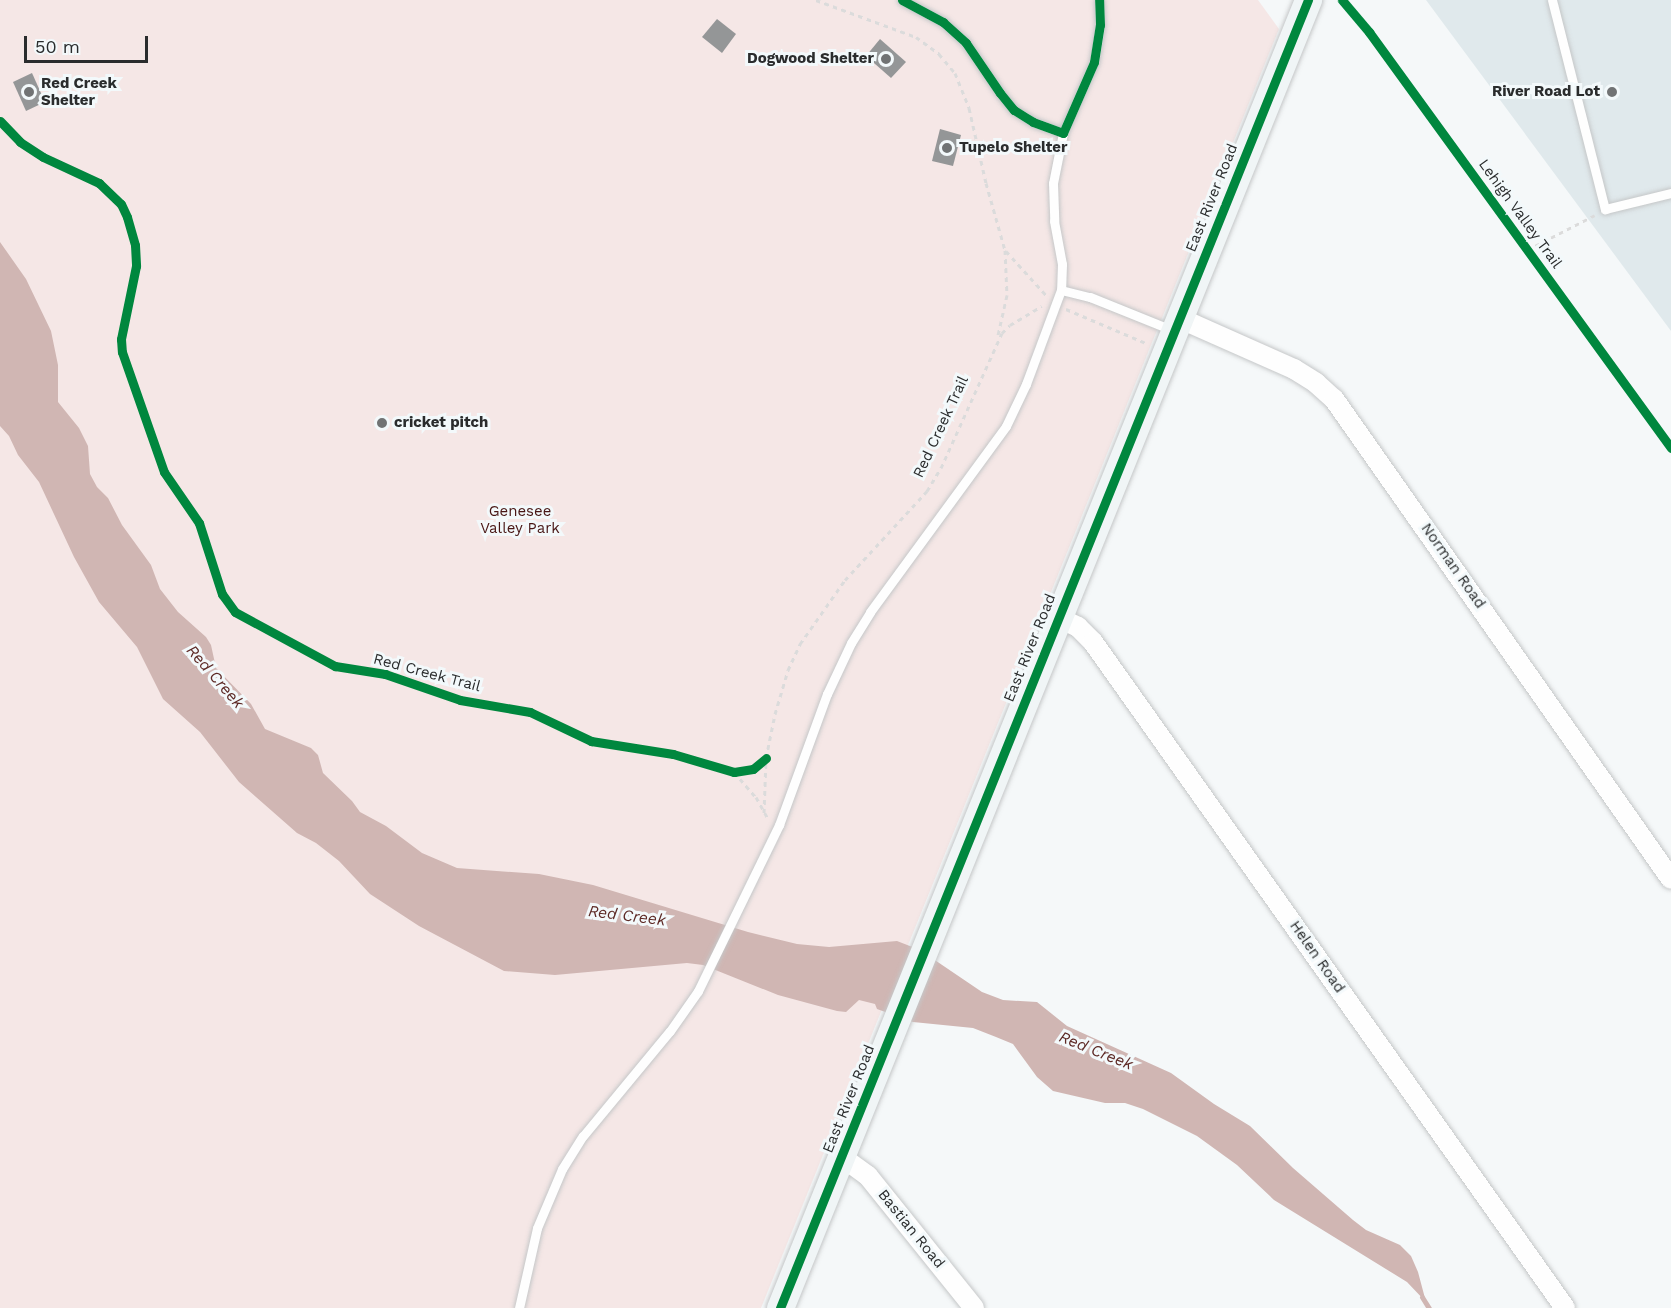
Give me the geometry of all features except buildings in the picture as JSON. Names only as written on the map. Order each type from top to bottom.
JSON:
[{"type":"street","name":"East River Road","points":[[780,1308],[1308,0]]},
{"type":"street","name":"Norman Road","points":[[1177,325],[1294,369],[1316,383],[1334,399],[1671,879]]},
{"type":"street","name":"Helen Road","points":[[1059,618],[1078,627],[1093,642],[1565,1308]]},
{"type":"street","name":"Bastian Road","points":[[842,1157],[855,1164],[868,1176],[974,1308]]},
{"type":"lane","points":[[902,0],[943,22],[966,43],[1014,110],[1033,122],[1063,133]]},
{"type":"lane","points":[[519,1308],[537,1228],[562,1169],[595,1121],[670,1031],[704,979],[779,825],[827,694],[851,643],[870,612],[1006,426],[1020,399],[1061,290],[1062,264],[1054,221],[1053,183],[1063,133],[1094,62],[1100,25],[1099,0]]},
{"type":"lane","points":[[1552,0],[1605,209],[1671,193]]},
{"type":"lane","points":[[1061,290],[1177,325]]},
{"type":"path","points":[[816,0],[916,37],[939,54],[955,73],[969,108],[986,183],[1005,250],[1008,275],[1006,310],[996,342]]},
{"type":"path","points":[[1527,250],[1605,209]]},
{"type":"path","points":[[1005,250],[1056,305],[1148,344]]},
{"type":"path","points":[[723,768],[735,772],[749,770],[766,758]]},
{"type":"path","points":[[735,772],[756,796],[768,819],[779,825]]},
{"type":"shaded area","points":[[1426,0],[1671,0],[1671,331]]},
{"type":"green space","name":"Genesee Valley Park","points":[[0,0],[1258,0],[1279,29],[761,1308],[0,1308]]},
{"type":"water","points":[[0,242],[26,279],[51,331],[58,365],[58,402],[79,428],[88,446],[90,474],[97,487],[108,498],[122,525],[151,565],[160,589],[178,612],[206,637],[211,645],[216,668],[251,704],[265,729],[311,748],[318,755],[323,773],[360,812],[386,826],[422,853],[457,868],[539,874],[593,885],[748,932],[797,944],[829,947],[897,941],[920,950],[982,992],[1003,1000],[1037,1002],[1067,1026],[1171,1073],[1250,1126],[1293,1168],[1353,1220],[1366,1230],[1400,1245],[1411,1256],[1426,1302],[1407,1282],[1274,1200],[1237,1165],[1197,1136],[1143,1109],[1125,1103],[1105,1103],[1053,1091],[1037,1077],[1013,1044],[973,1028],[913,1022],[877,1009],[875,1004],[859,1000],[846,1012],[837,1011],[778,995],[703,965],[687,963],[555,975],[504,971],[419,926],[370,894],[339,861],[316,843],[297,833],[239,782],[200,732],[163,699],[137,647],[99,602],[74,557],[39,482],[18,455],[9,436],[0,426]]},
{"type":"waterway","name":"Red Creek","points":[[1422,1297],[1429,1308]]},
{"type":"cycle path","points":[[902,0],[943,22],[966,43],[1014,110],[1033,122],[1063,133],[1094,62],[1100,25],[1099,0]]},
{"type":"cycle path","points":[[780,1308],[1308,0]]},
{"type":"cycle path","name":"Lehigh Valley Trail","points":[[1342,0],[1369,32],[1671,448]]},
{"type":"cycle path","name":"Red Creek Trail","points":[[0,121],[20,142],[43,157],[99,183],[121,204],[135,245],[136,266],[121,339],[122,352],[164,472],[199,523],[222,594],[235,612],[335,666],[385,674],[460,700],[530,712],[591,741],[673,754],[734,772],[753,769],[766,758]]},
{"type":"place","name":"Dogwood Shelter","points":[[886,59]]},
{"type":"place","name":"Red Creek Shelter","points":[[29,92]]},
{"type":"place","name":"River Road Lot","points":[[1612,92]]},
{"type":"place","name":"Tupelo Shelter","points":[[947,148]]},
{"type":"place","name":"cricket pitch","points":[[382,423]]}]
